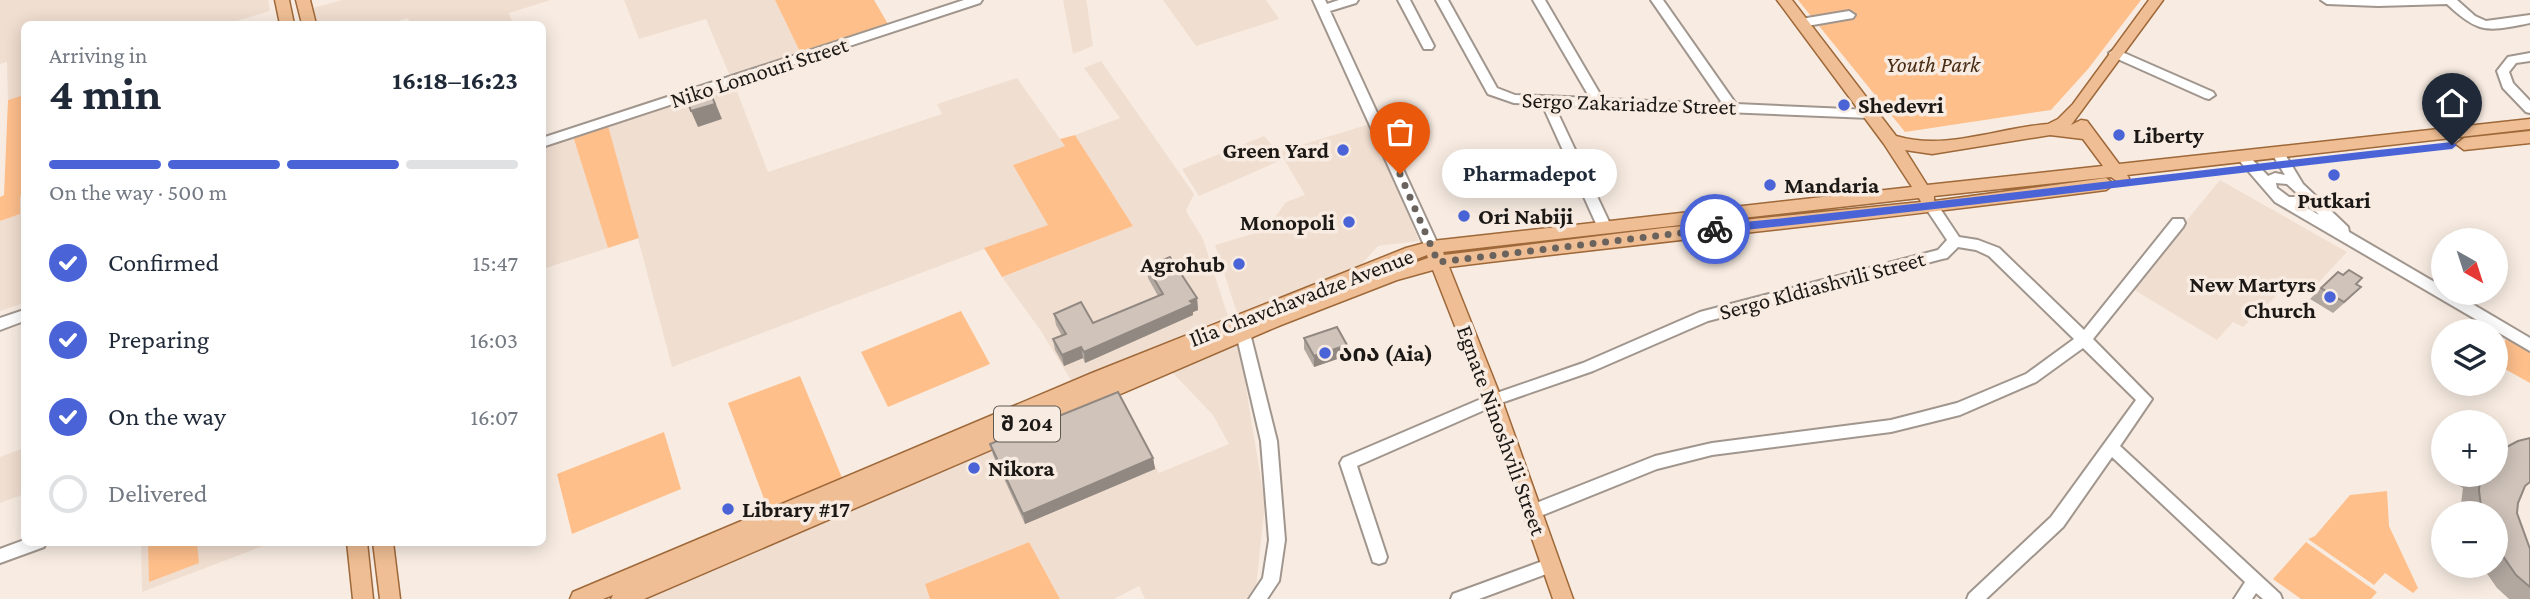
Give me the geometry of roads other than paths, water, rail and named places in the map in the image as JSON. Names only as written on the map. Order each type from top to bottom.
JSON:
[{"type":"main road","points":[[282,0],[286,21]]},
{"type":"main road","points":[[303,0],[308,21]]},
{"type":"main road","points":[[1784,0],[1890,140],[1931,207]]},
{"type":"main road","points":[[2049,130],[2064,123],[2078,108],[2115,53],[2156,0]]},
{"type":"main road","points":[[2078,108],[2078,120],[2119,176]]},
{"type":"main road","name":"Ilia Chavchavadze Avenue","points":[[2282,159],[2530,124]]},
{"type":"main road","points":[[1890,140],[1931,148],[2049,130],[2071,129],[2087,134]]},
{"type":"main road","name":"Ilia Chavchavadze Avenue","points":[[580,599],[1234,321],[1406,254],[1435,255],[1650,236],[1931,207],[2119,176],[2530,136]]},
{"type":"main road","points":[[1911,172],[1916,158],[1931,148]]},
{"type":"main road","points":[[2082,174],[2098,165],[2100,149]]},
{"type":"main road","name":"Ilia Chavchavadze Avenue","points":[[621,599],[1243,333],[1435,255],[1605,228],[1923,191],[2082,174],[2119,176]]},
{"type":"main road","name":"Egnate Ninoshvili Street","points":[[1435,255],[1493,400],[1563,599]]},
{"type":"main road","points":[[357,546],[363,599]]},
{"type":"main road","points":[[383,546],[390,599]]},
{"type":"street","name":"Niko Lomouri Street","points":[[546,142],[976,0]]},
{"type":"street","points":[[1352,0],[1321,4],[1435,255]]},
{"type":"street","points":[[1404,0],[1428,46]]},
{"type":"street","name":"Sergo Zakariadze Street","points":[[1442,0],[1492,91],[1514,99],[1870,114]]},
{"type":"street","points":[[1539,0],[1600,102]]},
{"type":"street","points":[[1657,0],[1732,107]]},
{"type":"street","points":[[2327,0],[2452,0],[2473,23],[2486,26],[2530,19]]},
{"type":"street","points":[[1801,23],[1849,15]]},
{"type":"street","points":[[2115,53],[2209,94]]},
{"type":"street","points":[[2530,57],[2512,60],[2502,71],[2507,85],[2530,109]]},
{"type":"street","points":[[1546,100],[1605,228]]},
{"type":"street","points":[[2282,159],[2302,188],[2349,237]]},
{"type":"street","points":[[2246,163],[2274,195],[2314,221],[2349,237],[2530,345]]},
{"type":"street","points":[[2268,185],[2275,178],[2302,188]]},
{"type":"street","points":[[2285,201],[2302,202],[2302,188]]},
{"type":"street","points":[[1931,207],[1955,241]]},
{"type":"street","points":[[1531,512],[1602,482],[1666,460],[1712,449],[1891,426],[1960,409],[2031,378],[2085,339],[2178,223]]},
{"type":"street","name":"Sergo Kldiashvili Street","points":[[1379,557],[1348,463],[1493,400],[1588,367],[1705,316],[1942,254],[1955,241],[1994,251],[2145,399],[2110,446]]},
{"type":"street","points":[[0,324],[21,317]]},
{"type":"street","points":[[1243,333],[1269,441],[1277,540],[1271,580],[1257,599]]},
{"type":"street","points":[[1975,599],[2057,522],[2110,446],[2274,599]]},
{"type":"street","points":[[0,556],[27,546]]},
{"type":"street","points":[[1459,599],[1551,565]]},
{"type":"street","points":[[2242,599],[2255,582]]},
{"type":"place","name":"Shedevri","points":[[1844,105]]},
{"type":"place","name":"Liberty","points":[[2119,135]]},
{"type":"place","name":"Green Yard","points":[[1343,150]]},
{"type":"place","name":"Pharmadepot","points":[[1400,174]]},
{"type":"place","name":"Putkari","points":[[2334,175]]},
{"type":"place","name":"Mandaria","points":[[1770,185]]},
{"type":"place","name":"Ori Nabiji","points":[[1464,216]]},
{"type":"place","name":"Monopoli","points":[[1349,222]]},
{"type":"place","name":"Agrohub","points":[[1239,264]]},
{"type":"place","name":"New Martyrs Church","points":[[2330,297]]},
{"type":"place","name":"აია (Aia)","points":[[1325,353]]},
{"type":"place","name":"Nikora","points":[[974,468]]},
{"type":"place","name":"Library #17","points":[[728,509]]},
{"type":"park label","name":"Youth Park","points":[[1933,64]]}]
